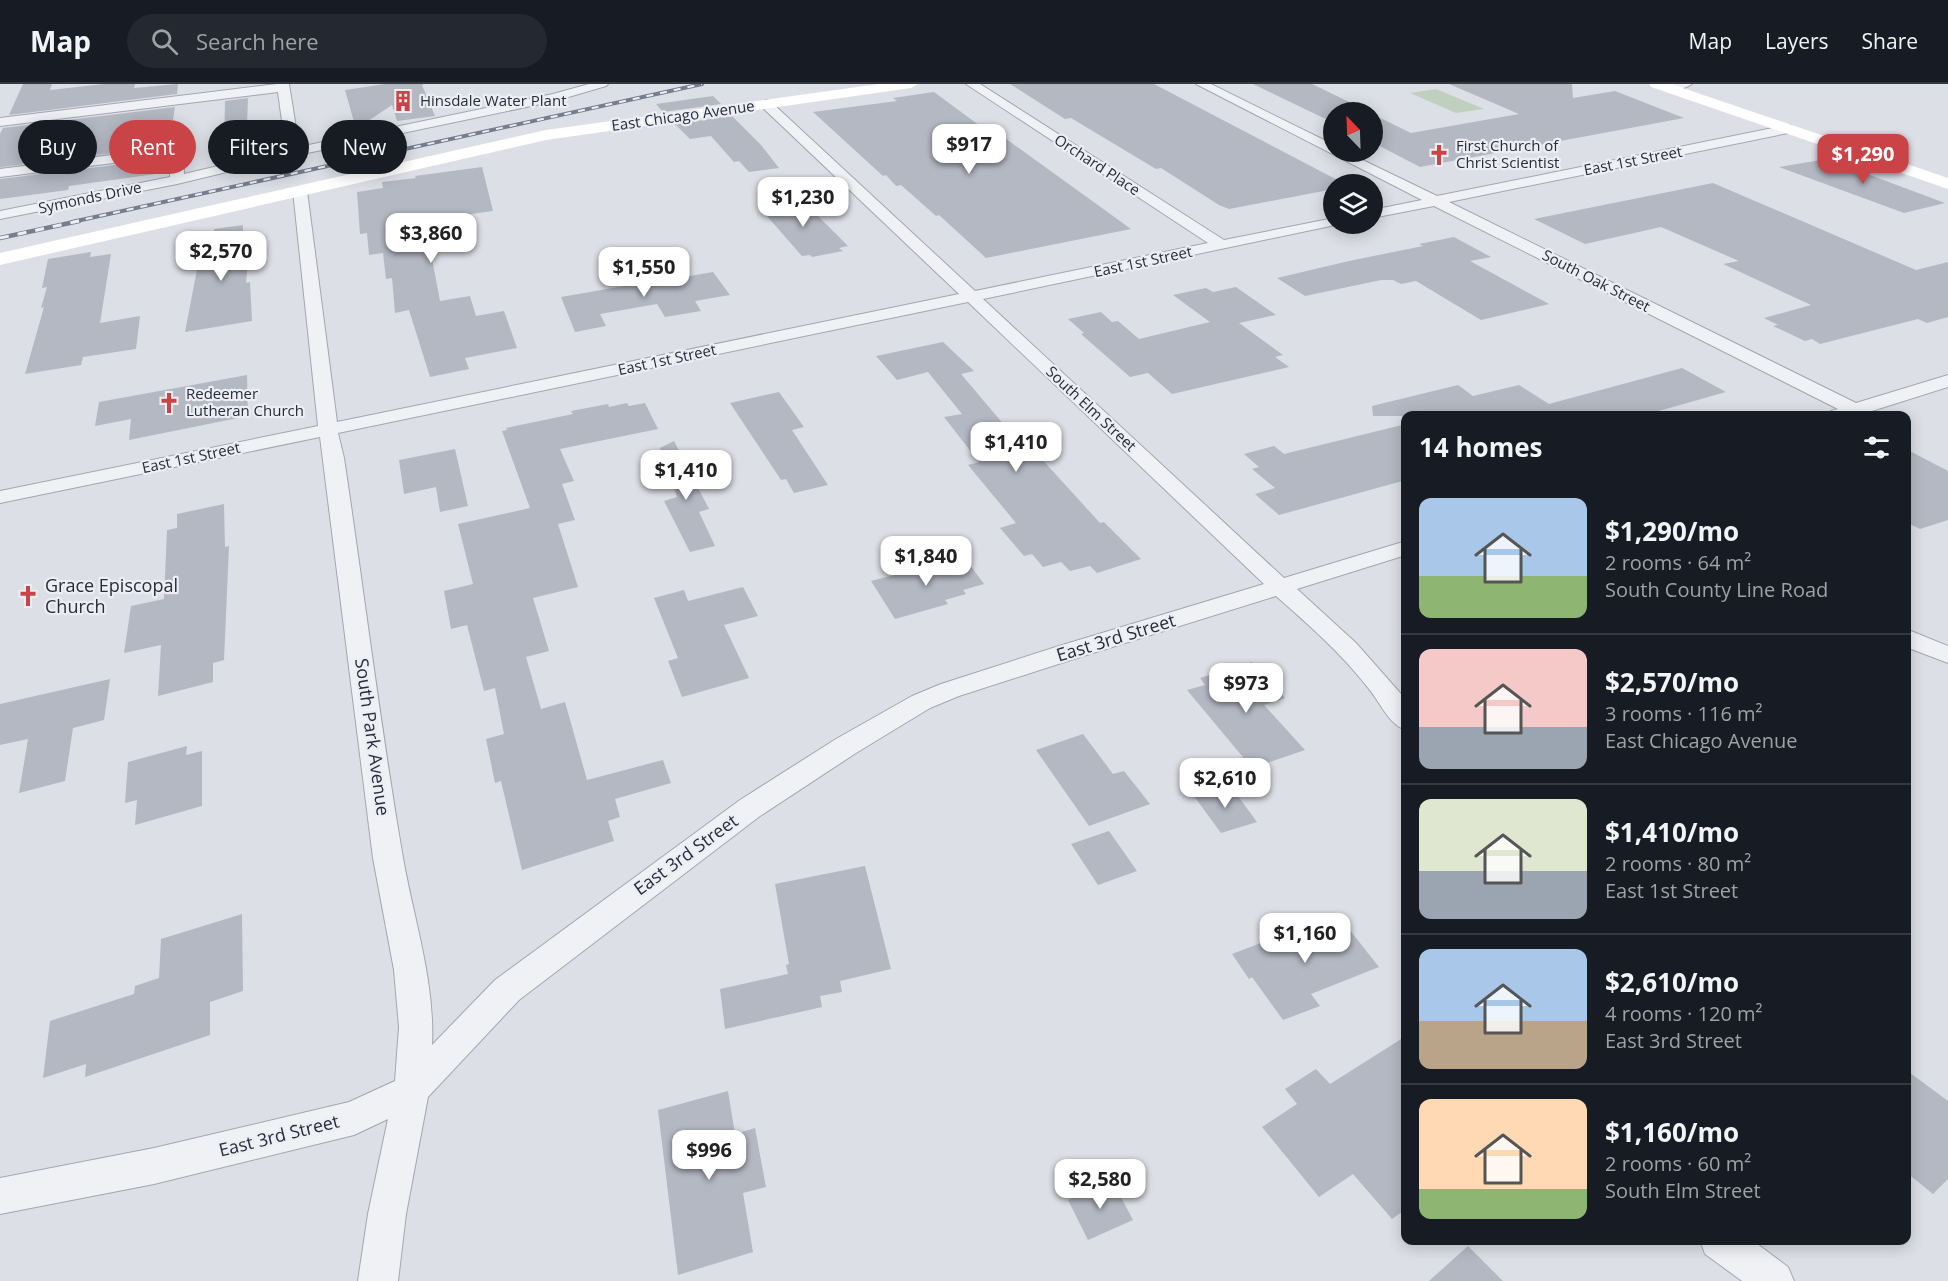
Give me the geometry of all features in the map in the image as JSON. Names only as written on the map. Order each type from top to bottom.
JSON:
[{"type":"main road","name":"East Chicago Avenue","points":[[0,259],[546,135],[911,84]]},
{"type":"main road","points":[[1660,85],[1948,184]]},
{"type":"street","name":"Symonds Drive","points":[[309,149],[555,97],[602,84]]},
{"type":"street","name":"Orchard Place","points":[[972,84],[1221,245]]},
{"type":"street","name":"South Oak Street","points":[[1202,84],[1323,145]]},
{"type":"street","points":[[1660,85],[1686,84]]},
{"type":"street","points":[[0,122],[283,86],[288,120]]},
{"type":"street","name":"South Elm Street","points":[[766,104],[1366,665],[1401,713]]},
{"type":"street","name":"East 1st Street","points":[[1383,212],[1788,129]]},
{"type":"street","points":[[0,173],[176,152],[177,180]]},
{"type":"street","name":"South Oak Street","points":[[1357,162],[1842,411]]},
{"type":"street","name":"Symonds Drive","points":[[0,215],[208,173]]},
{"type":"street","name":"South Park Avenue","points":[[300,191],[328,430],[334,458],[388,858],[410,970],[416,1027],[412,1090],[387,1214],[378,1281]]},
{"type":"street","name":"East 1st Street","points":[[0,497],[1323,224]]},
{"type":"street","points":[[1852,411],[1948,381]]},
{"type":"street","name":"East 3rd Street","points":[[0,1196],[154,1166],[354,1118],[412,1090],[507,990],[750,808],[846,746],[921,702],[950,690],[1401,549]]},
{"type":"street","points":[[1911,639],[1948,655]]},
{"type":"street","points":[[1726,1245],[1774,1281]]},
{"type":"shaded area","points":[[0,149],[18,150],[18,170],[0,172]]},
{"type":"shaded area","points":[[109,151],[109,159],[97,160],[97,152]]},
{"type":"green space","points":[[1436,89],[1484,109],[1456,113],[1410,93]]},
{"type":"building","points":[[23,84],[52,84],[50,90],[104,84],[135,84],[134,88],[178,84],[177,94],[9,115]]},
{"type":"building","points":[[385,84],[424,84],[422,85],[435,116],[397,120],[392,105],[370,120],[353,120],[345,90]]},
{"type":"building","points":[[1010,84],[1154,84],[1326,174],[1323,174],[1323,191],[1229,209],[1071,118],[1065,119]]},
{"type":"building","points":[[1253,84],[1312,84],[1349,102],[1323,102],[1323,118]]},
{"type":"building","points":[[1449,84],[1572,84],[1573,98],[1615,91],[1684,118],[1420,167],[1383,148],[1383,119],[1411,133],[1519,114]]},
{"type":"building","points":[[934,92],[995,137],[1002,136],[1131,229],[986,258],[939,215],[936,216],[901,185],[896,186],[886,175],[883,176],[813,112],[897,101],[893,98]]},
{"type":"building","points":[[713,96],[721,104],[663,112],[656,104]]},
{"type":"building","points":[[248,98],[247,120],[225,120],[225,101]]},
{"type":"building","points":[[175,107],[173,120],[109,120],[109,153],[97,155],[97,120],[69,120]]},
{"type":"building","points":[[732,116],[761,145],[779,168],[749,172],[739,161],[734,162],[711,136],[690,139],[675,124]]},
{"type":"building","points":[[18,126],[18,165],[0,167],[0,134],[3,128]]},
{"type":"building","points":[[1827,159],[1945,203],[1904,213],[1779,167]]},
{"type":"building","points":[[109,166],[109,174],[156,174],[69,186],[68,190],[0,199],[0,179],[41,174],[97,174],[97,167]]},
{"type":"building","points":[[482,167],[493,211],[434,219],[439,247],[430,248],[440,301],[470,296],[476,316],[504,311],[517,348],[465,358],[469,369],[430,377],[409,310],[395,313],[392,278],[386,279],[383,253],[369,255],[367,233],[360,234],[357,192],[383,188],[382,182]]},
{"type":"building","points":[[1713,183],[1916,270],[1948,262],[1948,317],[1927,323],[1918,319],[1820,344],[1812,339],[1805,341],[1773,326],[1778,325],[1764,318],[1811,305],[1723,264],[1739,261],[1661,227],[1585,244],[1534,219]]},
{"type":"building","points":[[801,199],[848,246],[839,248],[843,251],[812,257],[802,256],[758,206]]},
{"type":"building","points":[[243,225],[243,262],[248,262],[246,283],[250,282],[252,321],[185,332],[200,254],[200,236],[214,234],[214,229]]},
{"type":"building","points":[[1454,237],[1491,257],[1470,261],[1549,304],[1481,320],[1416,281],[1401,284],[1393,280],[1381,280],[1305,296],[1277,278],[1423,246],[1419,244]]},
{"type":"building","points":[[91,252],[90,257],[111,254],[100,323],[140,316],[136,349],[83,357],[81,365],[25,374],[44,307],[41,308],[47,287],[42,288],[48,259]]},
{"type":"building","points":[[681,272],[684,277],[713,272],[730,295],[695,301],[701,311],[665,317],[657,304],[600,314],[606,326],[575,332],[561,297],[659,280],[656,277]]},
{"type":"building","points":[[1236,287],[1276,315],[1239,323],[1283,355],[1275,357],[1289,367],[1172,394],[1148,373],[1130,377],[1081,334],[1084,333],[1068,319],[1101,312],[1112,322],[1118,321],[1139,339],[1210,322],[1173,295],[1206,288],[1213,292]]},
{"type":"building","points":[[943,342],[974,371],[961,374],[1022,446],[1029,445],[1100,523],[1104,522],[1141,559],[1097,573],[1090,566],[1070,571],[1061,562],[1043,567],[1032,554],[1024,556],[1000,528],[1016,523],[968,465],[979,462],[944,417],[962,414],[928,372],[897,380],[876,356]]},
{"type":"building","points":[[1682,368],[1726,392],[1659,411],[1401,411],[1401,416],[1373,416],[1372,406],[1458,385],[1473,396],[1519,385],[1549,404]]},
{"type":"building","name":"Redeemer Lutheran Church","points":[[247,375],[248,416],[129,440],[131,419],[95,426],[99,402]]},
{"type":"building","points":[[779,392],[804,427],[792,430],[828,485],[794,493],[786,479],[781,480],[730,403]]},
{"type":"building","points":[[627,403],[629,406],[645,403],[658,429],[560,449],[574,481],[562,484],[575,520],[558,524],[578,587],[533,598],[549,651],[526,657],[541,709],[565,702],[587,780],[663,760],[671,783],[615,799],[620,817],[608,821],[614,841],[522,870],[501,781],[495,783],[486,739],[504,734],[495,688],[484,691],[467,625],[451,629],[444,591],[473,584],[458,524],[530,508],[502,431],[507,430],[506,428],[573,414],[571,411]]},
{"type":"building","points":[[1401,425],[1401,481],[1279,515],[1255,494],[1275,488],[1252,469],[1259,467],[1244,454],[1274,446],[1284,454]]},
{"type":"building","points":[[674,441],[709,509],[699,512],[715,546],[690,552],[664,501],[677,497],[660,448]]},
{"type":"building","points":[[455,449],[468,506],[440,512],[436,487],[404,494],[399,460]]},
{"type":"building","points":[[1911,452],[1948,471],[1948,520],[1920,529],[1911,524]]},
{"type":"building","points":[[224,504],[225,547],[229,546],[224,660],[213,663],[213,682],[158,696],[161,645],[124,653],[131,606],[164,599],[167,530],[177,528],[177,514]]},
{"type":"building","points":[[964,557],[984,584],[963,590],[966,594],[945,600],[948,604],[895,619],[871,581]]},
{"type":"building","points":[[743,587],[758,616],[724,625],[749,678],[682,697],[668,661],[678,658],[654,598],[684,590],[688,601]]},
{"type":"building","points":[[1252,662],[1285,698],[1264,705],[1305,750],[1252,768],[1187,690],[1205,685],[1200,678]]},
{"type":"building","points":[[110,679],[104,720],[73,728],[65,781],[19,793],[28,739],[0,745],[0,704]]},
{"type":"building","points":[[1083,734],[1113,774],[1124,771],[1150,804],[1089,826],[1036,750]]},
{"type":"building","points":[[187,746],[186,755],[202,751],[202,806],[135,825],[137,800],[125,803],[128,762]]},
{"type":"building","points":[[1229,784],[1257,822],[1221,833],[1194,796]]},
{"type":"building","points":[[1109,831],[1137,871],[1098,885],[1071,844]]},
{"type":"building","points":[[865,866],[891,969],[840,981],[842,992],[820,996],[822,1007],[725,1029],[720,989],[788,974],[786,965],[789,964],[775,884]]},
{"type":"building","points":[[242,914],[243,991],[210,1002],[210,1035],[85,1077],[86,1064],[43,1078],[50,1021],[134,994],[135,986],[159,978],[161,939]]},
{"type":"building","points":[[1337,914],[1379,967],[1311,994],[1320,1006],[1283,1020],[1252,977],[1249,979],[1232,954]]},
{"type":"building","points":[[1401,1039],[1401,1213],[1392,1219],[1353,1174],[1319,1197],[1262,1127],[1297,1104],[1285,1089],[1316,1069],[1330,1084]]},
{"type":"building","points":[[1911,1074],[1948,1101],[1948,1179],[1933,1194],[1911,1176]]},
{"type":"building","points":[[728,1091],[735,1134],[755,1128],[766,1187],[743,1193],[753,1252],[678,1275],[658,1110]]},
{"type":"building","points":[[1112,1180],[1133,1220],[1088,1240],[1068,1200]]},
{"type":"building","points":[[1468,1246],[1503,1281],[1429,1281]]},
{"type":"railway","points":[[72,222],[702,84]]},
{"type":"railway","points":[[0,238],[79,221]]},
{"type":"place","name":"Hinsdale Water Plant","points":[[403,101]]},
{"type":"place","name":"First Church of Christ Scientist","points":[[1439,155]]},
{"type":"place","name":"Redeemer Lutheran Church","points":[[169,403]]},
{"type":"place","name":"Grace Episcopal Church","points":[[28,596]]}]
